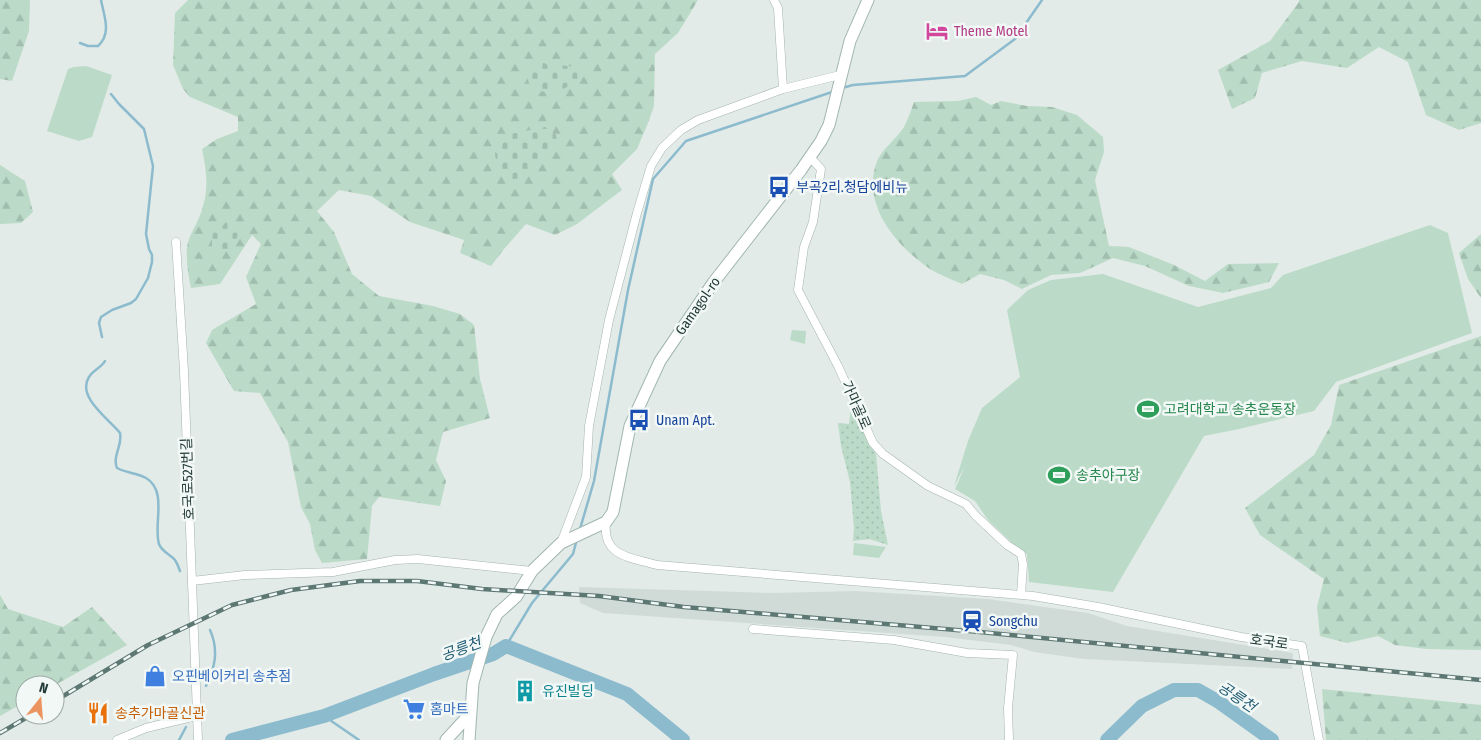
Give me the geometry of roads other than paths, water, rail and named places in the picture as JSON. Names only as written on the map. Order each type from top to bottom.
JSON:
[{"type":"main road","points":[[840,75],[850,41],[868,0]]},
{"type":"main road","name":"Gamagol-ro","points":[[603,523],[612,512],[630,426],[660,361],[713,283],[821,141],[829,125],[840,75]]},
{"type":"main road","points":[[469,740],[469,715],[473,683],[486,637],[498,614],[516,597],[532,570],[561,543],[603,523]]},
{"type":"main road","points":[[446,740],[469,715]]},
{"type":"street","points":[[774,0],[778,8],[784,89]]},
{"type":"street","points":[[561,543],[586,478],[589,426],[609,320],[650,166],[662,148],[681,130],[698,120],[784,89],[840,75]]},
{"type":"street","name":"가마골로","points":[[810,157],[821,169],[821,176],[813,222],[804,247],[798,290],[838,366],[873,442],[883,454],[928,486],[966,504],[1007,545],[1021,554],[1023,564],[1021,595]]},
{"type":"street","name":"호국로527번길","points":[[176,242],[198,740]]},
{"type":"street","points":[[603,523],[608,545],[616,552],[657,565],[1021,595]]},
{"type":"street","points":[[192,581],[245,575],[333,572],[395,560],[418,560],[532,570]]},
{"type":"street","name":"호국로","points":[[1021,595],[1095,606],[1241,637],[1302,646],[1319,740]]},
{"type":"street","points":[[753,628],[894,640],[967,653],[1013,655],[1008,708],[1009,740]]},
{"type":"street","points":[[117,740],[146,728],[196,716]]},
{"type":"waterway","points":[[80,43],[88,46],[98,46],[105,36],[106,24],[101,0]]},
{"type":"waterway","points":[[842,88],[853,85],[965,76],[1015,39],[1042,0]]},
{"type":"waterway","points":[[580,529],[594,481],[628,290],[653,179],[686,141],[835,91]]},
{"type":"waterway","points":[[102,337],[99,323],[101,317],[136,299],[148,278],[152,262],[146,234],[153,166],[144,129],[111,94]]},
{"type":"waterway","points":[[105,361],[89,377],[86,385],[87,392],[96,408],[120,433],[121,437],[116,459],[117,468],[146,478],[153,484],[158,499],[159,544],[175,560],[180,571]]},
{"type":"waterway","points":[[506,646],[532,603],[573,554],[577,539]]},
{"type":"waterway","points":[[206,686],[215,659],[213,637],[210,630]]},
{"type":"waterway","name":"공릉천","points":[[232,740],[324,716],[434,674],[493,654],[506,646],[627,694],[683,740]]},
{"type":"waterway","name":"공릉천","points":[[1107,740],[1142,706],[1174,690],[1198,690],[1219,702],[1272,740]]},
{"type":"waterway","points":[[324,716],[359,740]]},
{"type":"waterway","points":[[179,740],[186,727]]},
{"type":"railway","points":[[65,695],[148,645],[232,605],[291,590],[360,581],[417,581],[482,589],[599,596],[684,607],[980,632],[1481,680]]},
{"type":"railway","points":[[0,733],[15,724]]},
{"type":"place","name":"Theme Motel","points":[[937,31]]},
{"type":"place","name":"부곡2리.청담에비뉴","points":[[779,187]]},
{"type":"place","name":"고려대학교 송추운동장","points":[[1148,409]]},
{"type":"place","name":"Unam Apt.","points":[[639,420]]},
{"type":"place","name":"송추야구장","points":[[1059,475]]},
{"type":"place","name":"Songchu","points":[[972,621]]},
{"type":"place","name":"오핀베이커리 송추점","points":[[155,676]]},
{"type":"place","name":"유진빌딩","points":[[525,691]]},
{"type":"place","name":"홈마트","points":[[414,709]]},
{"type":"place","name":"송추가마골신관","points":[[98,713]]}]
